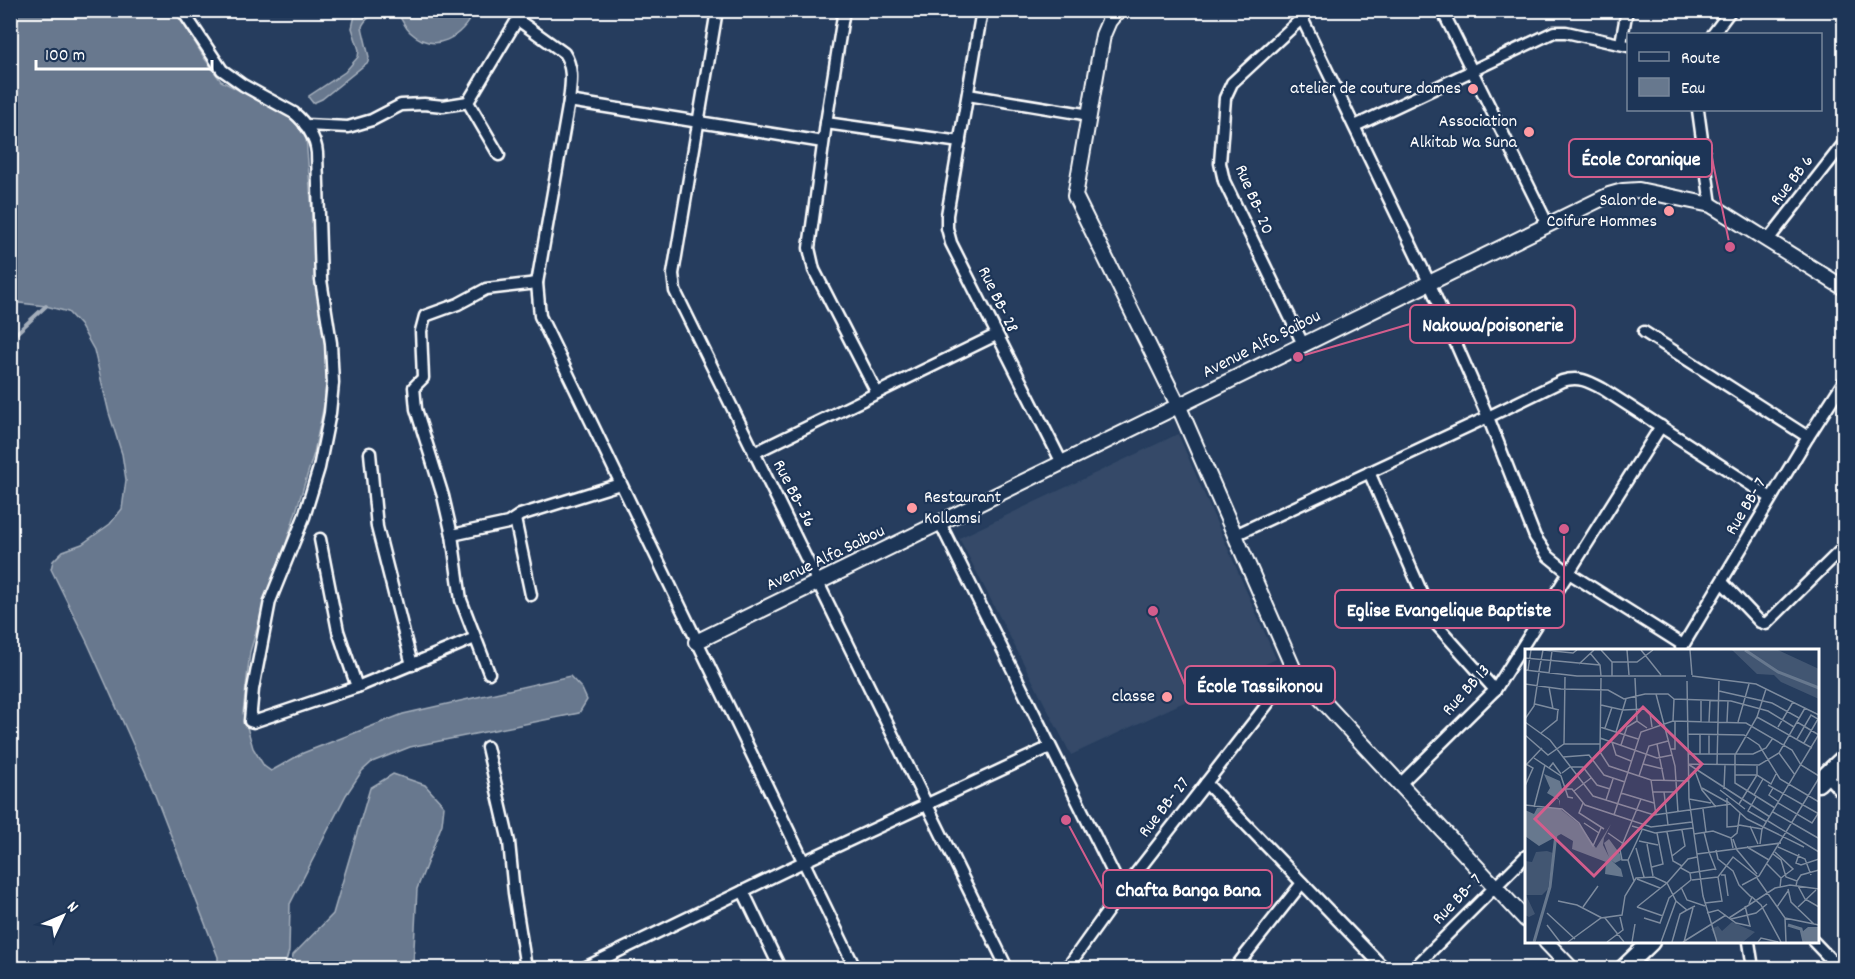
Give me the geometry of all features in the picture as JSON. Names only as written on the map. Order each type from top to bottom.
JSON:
[{"type":"main road","points":[[1822,779],[1845,758]]},
{"type":"main road","points":[[1623,969],[1650,943]]},
{"type":"street","points":[[182,10],[222,70],[243,85],[294,113],[305,125],[315,143],[317,153],[322,258],[320,270],[333,382],[330,413],[319,468],[304,517],[270,601],[253,689],[250,721],[253,722],[357,687],[475,638]]},
{"type":"street","name":"Rue BB- 36","points":[[717,10],[673,274],[675,291],[680,306],[819,582],[1007,969]]},
{"type":"street","points":[[844,10],[809,248],[814,270],[877,393]]},
{"type":"street","name":"Rue BB- 28","points":[[982,10],[946,228],[951,243],[996,335],[1062,463]]},
{"type":"street","points":[[1118,10],[1109,21],[1103,35],[1075,195],[1179,407],[1294,670],[1525,918]]},
{"type":"street","points":[[1442,10],[1548,225]]},
{"type":"street","points":[[1355,126],[1554,32],[1566,32],[1625,44],[1627,10]]},
{"type":"street","points":[[1714,33],[1731,10]]},
{"type":"street","points":[[1300,14],[1428,282],[1488,417],[1535,537],[1548,556],[1569,573],[1682,648]]},
{"type":"street","name":"Rue BB- 20","points":[[1300,14],[1228,89],[1225,98],[1220,163],[1224,182],[1303,344]]},
{"type":"street","points":[[468,102],[520,15],[569,60],[572,71],[570,101],[537,283],[540,316],[855,969]]},
{"type":"street","points":[[968,95],[1090,115]]},
{"type":"street","points":[[570,101],[823,142]]},
{"type":"street","points":[[305,125],[348,127],[372,120],[401,105],[443,106],[468,102]]},
{"type":"street","points":[[468,102],[499,154]]},
{"type":"street","points":[[1698,111],[1712,205]]},
{"type":"street","points":[[826,123],[960,142]]},
{"type":"street","name":"Rue BB 6","points":[[1768,240],[1845,143]]},
{"type":"street","name":"Avenue Alfa Saibou","points":[[696,642],[1179,407],[1428,282],[1610,195],[1639,190],[1712,205],[1845,288]]},
{"type":"street","points":[[489,674],[462,600],[452,535],[413,395],[414,387],[423,378],[421,331],[423,318],[458,304],[486,289],[537,283]]},
{"type":"street","points":[[1644,332],[1808,437]]},
{"type":"street","points":[[754,453],[996,335]]},
{"type":"street","points":[[1235,536],[1574,377],[1585,379],[1603,389],[1772,498]]},
{"type":"street","name":"Rue BB- 7","points":[[1682,648],[1808,437],[1845,381]]},
{"type":"street","name":"Rue BB 13","points":[[1400,784],[1495,690],[1661,426]]},
{"type":"street","points":[[370,453],[377,527],[412,665]]},
{"type":"street","points":[[1369,472],[1435,623],[1495,690]]},
{"type":"street","points":[[452,535],[508,523],[520,515],[620,484]]},
{"type":"street","points":[[515,519],[531,595]]},
{"type":"street","points":[[940,523],[1122,891]]},
{"type":"street","points":[[320,539],[338,630],[357,687]]},
{"type":"street","points":[[1722,582],[1760,622],[1766,624],[1845,548]]},
{"type":"street","name":"Rue BB- 27","points":[[1067,969],[1122,891],[1294,670]]},
{"type":"street","points":[[488,747],[509,842],[526,969]]},
{"type":"street","points":[[584,969],[803,862],[1050,747]]},
{"type":"street","points":[[1822,779],[1845,795]]},
{"type":"street","points":[[1206,783],[1384,969]]},
{"type":"street","name":"Rue BB- 7","points":[[1414,969],[1525,858]]},
{"type":"street","points":[[1235,969],[1302,883]]},
{"type":"street","points":[[743,891],[780,969]]},
{"type":"street","points":[[1547,943],[1571,969]]},
{"type":"street","points":[[1749,943],[1753,969]]},
{"type":"street","points":[[1815,943],[1839,969]]},
{"type":"shaded area","points":[[1178,434],[1276,659],[1071,755],[959,538]]},
{"type":"water","points":[[10,11],[176,11],[221,81],[294,119],[301,126],[306,137],[318,291],[325,323],[327,364],[325,400],[314,453],[250,652],[243,713],[253,748],[264,766],[271,771],[303,753],[403,714],[570,676],[582,689],[587,700],[579,713],[410,747],[372,762],[362,771],[346,795],[290,904],[289,951],[284,968],[218,968],[218,957],[153,789],[88,644],[51,569],[53,561],[63,551],[82,544],[110,524],[122,509],[126,480],[122,454],[109,413],[94,350],[80,325],[68,312],[46,306],[11,302]]},
{"type":"water","points":[[356,11],[386,11],[369,18],[362,27],[369,57],[368,62],[322,99],[313,103],[309,96],[345,72],[358,57],[359,50],[352,28]]},
{"type":"water","points":[[392,11],[474,11],[455,35],[447,40],[429,42],[419,39],[410,32],[398,15]]},
{"type":"water","points":[[393,774],[425,785],[444,806],[442,824],[417,889],[413,968],[291,968],[293,955],[333,914],[370,788]]},
{"type":"waterway","points":[[10,339],[46,306]]},
{"type":"place","name":"atelier de couture dames","points":[[1473,89]]},
{"type":"place","name":"Association Alkitab Wa Suna","points":[[1529,132]]},
{"type":"place","name":"Salon de Coifure Hommes","points":[[1669,211]]},
{"type":"place","name":"École Coranique","points":[[1730,247]]},
{"type":"place","name":"Nakowa/poisonerie","points":[[1298,357]]},
{"type":"place","name":"Restaurant Kollamsi","points":[[912,508]]},
{"type":"place","name":"Eglise Evangelique Baptiste","points":[[1564,529]]},
{"type":"place","name":"École Tassikonou","points":[[1153,611]]},
{"type":"place","name":"classe","points":[[1167,697]]},
{"type":"place","name":"Chafta Banga Bana","points":[[1066,820]]}]
